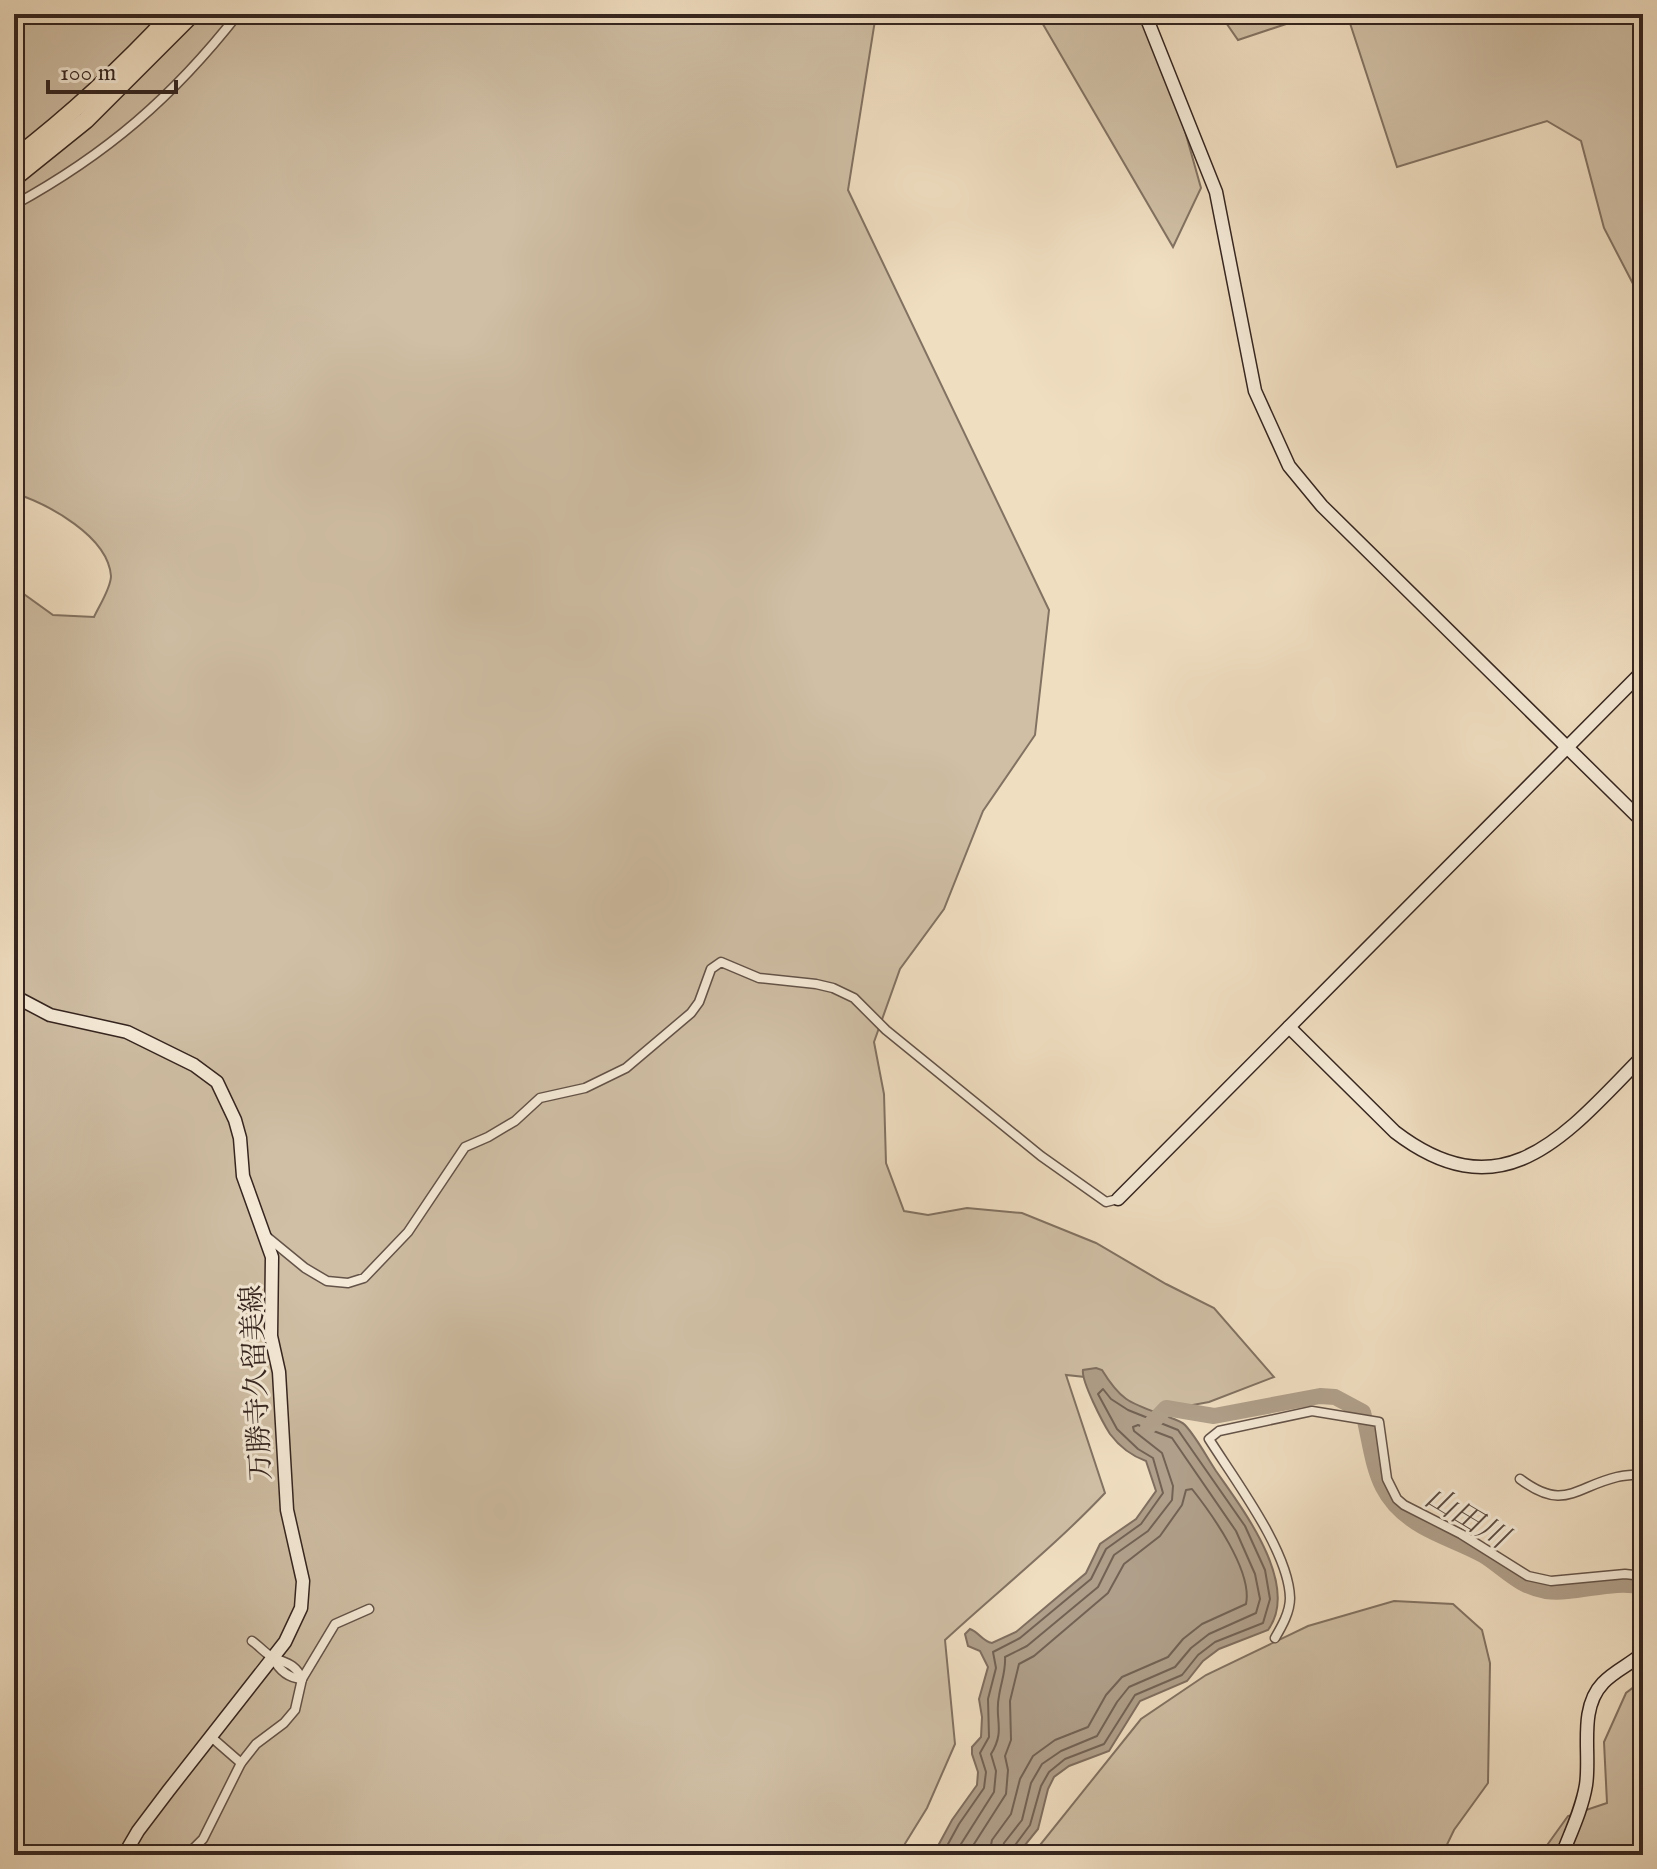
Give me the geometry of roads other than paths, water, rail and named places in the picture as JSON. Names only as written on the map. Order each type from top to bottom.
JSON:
[{"type":"highway","points":[[14,159],[77,108],[172,14]]},
{"type":"highway","points":[[14,178],[86,120],[192,14]]},
{"type":"street","points":[[14,205],[55,182],[118,139],[197,64],[238,14]]},
{"type":"street","points":[[1145,14],[1216,192],[1255,391],[1289,466],[1322,506],[1643,822]]},
{"type":"street","points":[[266,1236],[305,1268],[327,1281],[348,1283],[364,1278],[408,1232],[465,1147],[515,1121],[540,1098],[585,1088],[626,1068],[691,1013],[699,1002],[711,969],[721,962],[759,978],[816,984],[854,998],[886,1030],[1041,1156],[1106,1202],[1118,1199],[1643,671]]},
{"type":"street","name":"万勝寺久留美線","points":[[14,996],[50,1015],[127,1032],[194,1065],[217,1082],[235,1120],[240,1138],[243,1176],[272,1257],[271,1336],[279,1372],[287,1510],[303,1581],[301,1608],[273,1658],[138,1831],[124,1855]]},
{"type":"street","points":[[1289,1027],[1395,1132],[1413,1145],[1449,1161],[1468,1165],[1497,1166],[1523,1160],[1544,1150],[1566,1134],[1643,1056]]},
{"type":"street","points":[[1275,1638],[1284,1624],[1290,1598],[1283,1566],[1264,1527],[1209,1439],[1219,1431],[1312,1411],[1379,1422],[1387,1479],[1397,1499],[1528,1576],[1551,1581],[1625,1574],[1643,1576]]},
{"type":"street","points":[[1520,1479],[1544,1492],[1560,1496],[1617,1477],[1643,1474]]},
{"type":"street","points":[[187,1855],[203,1839],[241,1763],[256,1744],[284,1723],[295,1710],[302,1679],[335,1624],[369,1609]]},
{"type":"street","points":[[252,1641],[273,1658],[283,1659],[299,1672],[302,1679]]},
{"type":"street","points":[[1562,1855],[1580,1808],[1586,1782],[1586,1738],[1592,1701],[1603,1683],[1643,1653]]},
{"type":"street","points":[[210,1736],[241,1763]]},
{"type":"water","points":[[1083,1370],[1102,1370],[1127,1400],[1180,1422],[1194,1436],[1240,1505],[1264,1548],[1277,1591],[1276,1612],[1268,1630],[1219,1649],[1203,1661],[1187,1681],[1140,1701],[1109,1751],[1069,1766],[1054,1777],[1038,1829],[1017,1855],[933,1855],[952,1820],[977,1785],[978,1772],[972,1747],[981,1737],[979,1699],[988,1667],[980,1651],[968,1646],[965,1634],[970,1629],[992,1643],[1016,1632],[1086,1573],[1100,1544],[1136,1519],[1156,1491],[1146,1461],[1117,1443],[1098,1412],[1083,1375]]},
{"type":"waterway","name":"山田川","points":[[1148,1427],[1166,1408],[1214,1416],[1320,1396],[1335,1397],[1363,1412],[1374,1463],[1385,1491],[1406,1515],[1422,1526],[1483,1555],[1536,1589],[1558,1592],[1619,1585],[1643,1587]]}]
